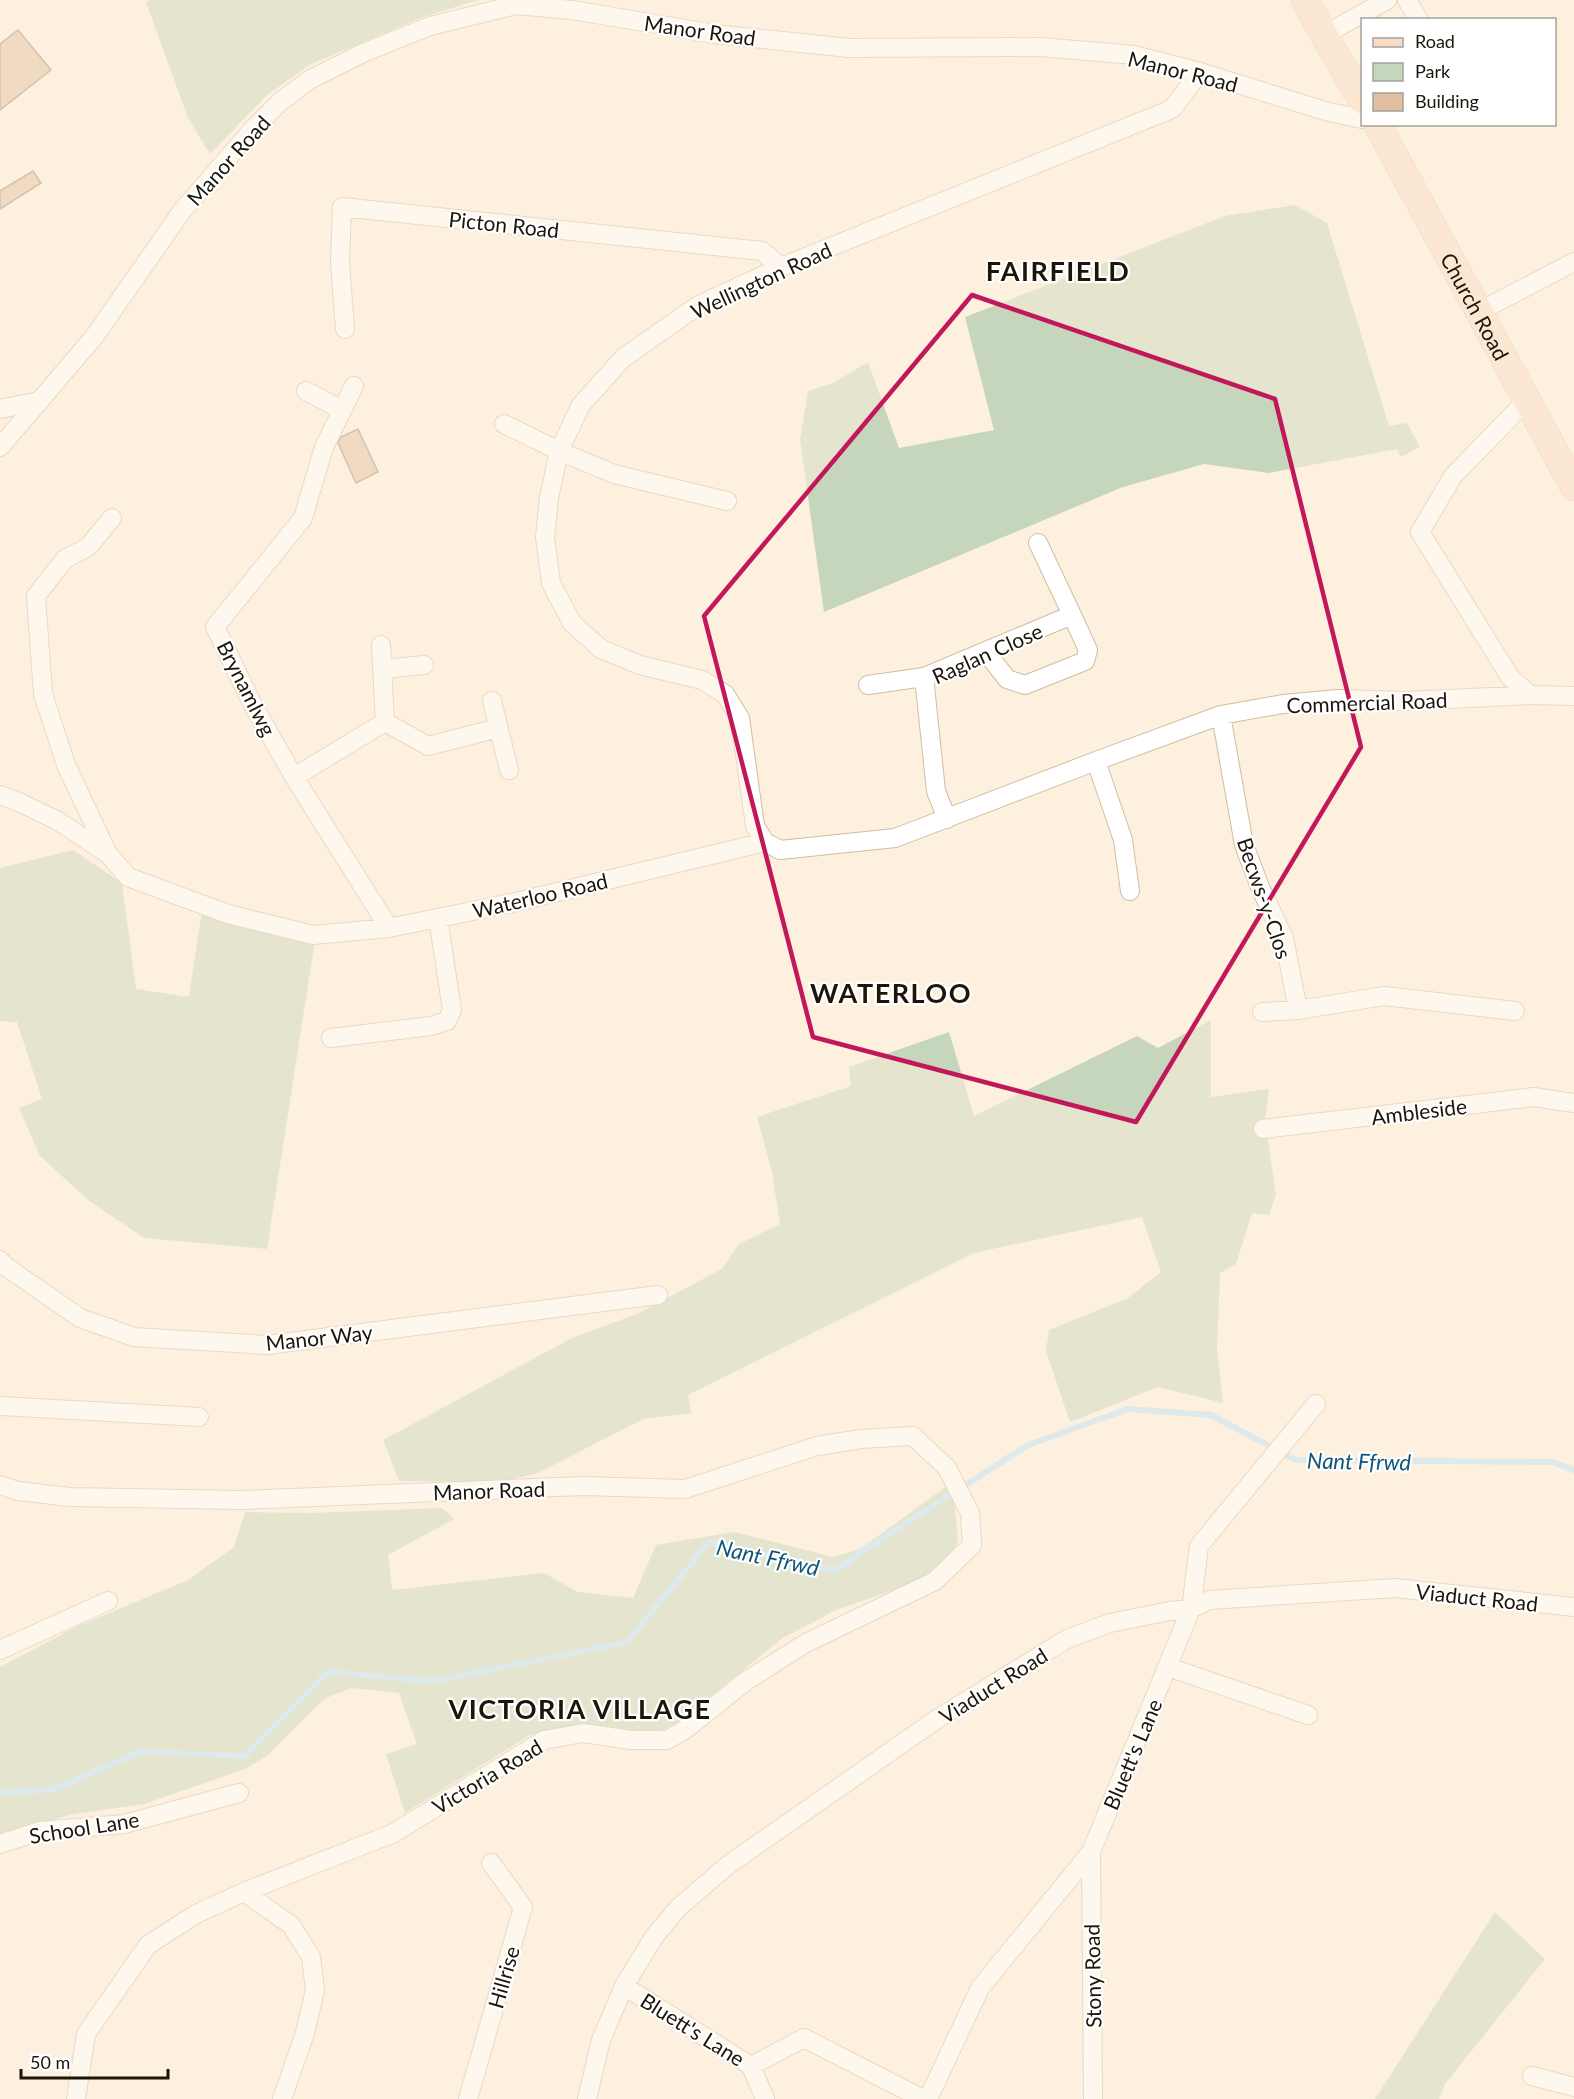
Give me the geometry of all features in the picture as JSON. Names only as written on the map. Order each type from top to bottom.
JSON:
[{"type":"main road","points":[[1305,0],[1361,98]]},
{"type":"main road","name":"Church Road","points":[[1378,126],[1574,487]]},
{"type":"street","points":[[1324,35],[1387,0]]},
{"type":"street","points":[[1407,0],[1418,18]]},
{"type":"street","name":"Manor Road","points":[[0,447],[94,337],[182,211],[253,129],[280,102],[309,80],[363,53],[430,26],[516,5],[572,10],[715,34],[849,48],[1041,47],[1134,55],[1200,72],[1325,111],[1361,119]]},
{"type":"street","name":"Wellington Road","points":[[765,842],[755,826],[740,718],[725,694],[702,680],[640,665],[601,649],[572,623],[551,584],[545,537],[549,498],[559,451],[581,405],[623,358],[699,305],[781,267],[1172,109],[1200,72]]},
{"type":"street","name":"Picton Road","points":[[345,329],[340,262],[342,207],[762,251],[781,267]]},
{"type":"street","points":[[1478,312],[1574,262]]},
{"type":"street","name":"Brynamlwg","points":[[354,386],[324,447],[303,518],[215,627],[254,705],[294,777],[389,928]]},
{"type":"street","points":[[306,391],[342,410]]},
{"type":"street","points":[[0,409],[40,400]]},
{"type":"street","points":[[1526,401],[1453,476],[1420,532],[1510,678],[1530,695]]},
{"type":"street","points":[[504,424],[559,451],[614,474],[727,501]]},
{"type":"street","points":[[108,854],[66,765],[43,694],[36,596],[65,559],[88,548],[112,518]]},
{"type":"street","points":[[986,652],[1007,679],[1024,685],[1085,661],[1088,650],[1038,543]]},
{"type":"street","name":"Raglan Close","points":[[947,819],[936,791],[924,677],[1072,615]]},
{"type":"street","points":[[381,645],[385,722]]},
{"type":"street","points":[[382,669],[424,665]]},
{"type":"street","points":[[868,685],[924,677]]},
{"type":"street","name":"Commercial Road","points":[[1096,761],[1221,715],[1283,704],[1338,699],[1406,701],[1530,695],[1574,696]]},
{"type":"street","points":[[492,701],[509,770]]},
{"type":"street","name":"Becws-y-Clos","points":[[1221,715],[1244,845],[1260,887],[1284,938],[1298,1010]]},
{"type":"street","points":[[294,777],[385,722]]},
{"type":"street","points":[[385,722],[428,746],[498,728]]},
{"type":"street","points":[[1096,761],[1123,840],[1130,891]]},
{"type":"street","name":"Waterloo Road","points":[[0,795],[58,820],[108,854],[128,878],[228,914],[313,935],[389,928],[516,902],[765,842],[780,850],[896,838],[1096,761]]},
{"type":"street","points":[[332,1038],[431,1026],[447,1021],[452,1010],[438,918]]},
{"type":"street","points":[[1262,1012],[1298,1010],[1384,996],[1515,1011]]},
{"type":"street","name":"Ambleside","points":[[1263,1129],[1534,1097],[1574,1103]]},
{"type":"street","name":"Manor Way","points":[[0,1260],[5,1266],[80,1317],[134,1337],[267,1345],[658,1295]]},
{"type":"street","name":"Bluett's Lane","points":[[624,1986],[751,2066],[804,2038],[925,2099],[980,1988],[1091,1852],[1191,1609],[1199,1546],[1316,1404]]},
{"type":"street","points":[[0,1406],[199,1417]]},
{"type":"street","name":"Manor Road","points":[[0,1485],[18,1491],[70,1497],[242,1500],[583,1486],[685,1489],[817,1446],[861,1439],[913,1436],[947,1468],[952,1478]]},
{"type":"street","name":"Victoria Road","points":[[76,2099],[86,2034],[148,1945],[196,1914],[244,1892],[394,1833],[544,1740],[583,1733],[631,1740],[667,1740],[686,1729],[746,1681],[806,1643],[935,1581],[972,1545],[970,1513],[952,1478]]},
{"type":"street","name":"Viaduct Road","points":[[587,2099],[602,2040],[624,1986],[654,1937],[678,1908],[728,1865],[939,1717],[1067,1639],[1110,1623],[1191,1609],[1209,1600],[1395,1588],[1574,1607]]},
{"type":"street","points":[[0,1650],[108,1600]]},
{"type":"street","points":[[1168,1667],[1308,1715]]},
{"type":"street","name":"School Lane","points":[[0,1844],[40,1831],[124,1824],[239,1793]]},
{"type":"street","name":"Stony Road","points":[[1091,1852],[1093,2099]]},
{"type":"street","name":"Hillrise","points":[[468,2099],[523,1907],[491,1863]]},
{"type":"street","points":[[244,1892],[291,1925],[310,1957],[315,1990],[305,2033],[282,2099]]},
{"type":"street","points":[[751,2066],[765,2099]]},
{"type":"street","points":[[1532,2076],[1574,2087]]},
{"type":"highlighted area","points":[[972,295],[1275,399],[1361,747],[1136,1122],[813,1037],[704,616]]},
{"type":"green space","points":[[149,0],[478,0],[420,18],[309,65],[266,96],[210,154],[188,118],[146,2]]},
{"type":"green space","points":[[1295,205],[1327,223],[1389,426],[1407,423],[1420,447],[1401,457],[1397,449],[1269,473],[1204,464],[1123,487],[824,612],[800,440],[808,391],[833,383],[868,362],[899,448],[994,430],[965,317],[1225,216]]},
{"type":"green space","points":[[73,850],[122,883],[136,989],[189,997],[202,910],[277,936],[315,940],[267,1249],[144,1238],[89,1201],[40,1156],[19,1108],[42,1099],[17,1022],[0,1021],[0,868]]},
{"type":"green space","points":[[1211,1020],[1211,1097],[1269,1089],[1265,1120],[1276,1194],[1269,1215],[1252,1213],[1236,1264],[1220,1273],[1217,1349],[1223,1403],[1158,1387],[1070,1422],[1046,1351],[1049,1330],[1128,1298],[1161,1272],[1142,1217],[974,1253],[688,1395],[691,1413],[643,1419],[538,1473],[501,1482],[399,1481],[383,1440],[572,1338],[637,1314],[722,1269],[739,1244],[780,1224],[772,1172],[757,1117],[851,1086],[849,1067],[949,1032],[974,1116],[1137,1036],[1158,1048]]},
{"type":"green space","points":[[950,1484],[958,1541],[946,1564],[905,1586],[836,1610],[783,1638],[677,1723],[654,1734],[589,1728],[530,1735],[405,1813],[386,1754],[417,1744],[399,1693],[351,1688],[324,1699],[268,1755],[245,1769],[144,1804],[74,1814],[0,1835],[0,1667],[76,1627],[188,1580],[234,1547],[245,1512],[311,1513],[442,1508],[454,1519],[388,1555],[392,1590],[544,1573],[578,1592],[633,1598],[656,1545],[734,1532],[833,1557],[860,1549]]},
{"type":"green space","points":[[1495,1912],[1545,1959],[1445,2084],[1439,2099],[1375,2099]]},
{"type":"building","points":[[18,30],[51,70],[0,110],[0,44]]},
{"type":"building","points":[[33,171],[41,183],[0,209],[0,191]]},
{"type":"building","points":[[358,429],[378,472],[356,483],[338,443],[341,437]]},
{"type":"waterway","name":"Nant Ffrwd","points":[[0,1793],[54,1789],[139,1752],[245,1756],[327,1672],[434,1681],[627,1642],[709,1542],[835,1571],[1028,1445],[1128,1409],[1211,1415],[1296,1460],[1552,1462],[1574,1470]]},
{"type":"district","name":"FAIRFIELD","points":[[1058,270]]},
{"type":"district","name":"WATERLOO","points":[[891,992]]},
{"type":"district","name":"VICTORIA VILLAGE","points":[[580,1708]]}]
